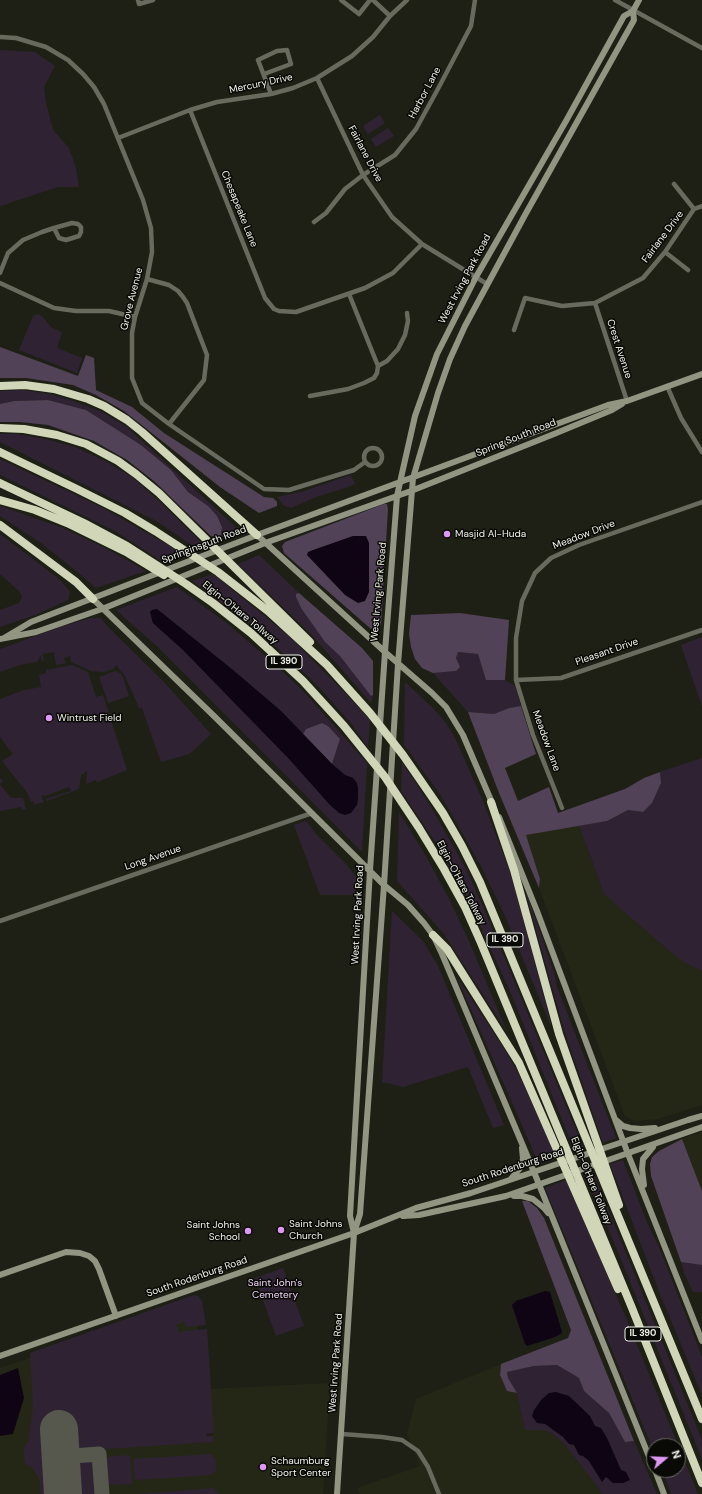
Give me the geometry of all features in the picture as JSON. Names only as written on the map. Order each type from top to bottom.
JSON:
[{"type":"highway","points":[[0,386],[25,385],[54,389],[82,397],[104,406],[127,420],[142,432],[257,535]]},
{"type":"highway","points":[[0,428],[24,429],[57,435],[86,444],[107,455],[136,474],[159,493],[232,565],[315,648],[327,665]]},
{"type":"highway","name":"Elgin-O'Hare Tollway","points":[[0,452],[103,502],[156,531],[218,572],[268,611],[327,665],[370,714],[403,755],[443,813],[480,882],[586,1137],[606,1179],[702,1419]]},
{"type":"highway","points":[[0,483],[84,523],[126,546],[153,565]]},
{"type":"highway","points":[[1,500],[35,510],[67,523],[153,565]]},
{"type":"highway","points":[[0,525],[76,582],[93,599]]},
{"type":"highway","name":"Elgin-O'Hare Tollway","points":[[153,565],[213,603],[251,633],[298,676],[368,754],[400,799],[444,869],[465,907],[499,983],[566,1145],[579,1188],[652,1358],[702,1483]]},
{"type":"highway","points":[[491,802],[514,870],[559,1034],[594,1134],[606,1179]]},
{"type":"highway","points":[[433,935],[447,949],[511,1049],[527,1078],[557,1147],[579,1188]]},
{"type":"main road","name":"West Irving Park Road","points":[[337,1494],[354,1233],[360,1214],[384,885],[398,664],[413,478],[450,359],[487,284],[634,20],[634,10],[639,0]]},
{"type":"main road","name":"West Irving Park Road","points":[[354,1233],[350,1216],[384,652],[397,496],[415,416],[437,354],[476,277],[566,122],[624,16],[634,10]]},
{"type":"main road","name":"Spring South Road","points":[[413,478],[608,405],[627,401],[702,374]]},
{"type":"main road","name":"Spring South Road","points":[[411,490],[612,410],[627,401]]},
{"type":"main road","name":"Springinsguth Road","points":[[2,638],[32,622],[257,535],[413,478]]},
{"type":"main road","name":"Springinsguth Road","points":[[2,638],[36,632],[102,609],[265,543],[411,490]]},
{"type":"main road","points":[[257,535],[384,652],[432,693],[446,707],[463,734],[491,802],[502,822],[628,1154],[702,1341]]},
{"type":"main road","points":[[93,599],[215,717],[384,885],[408,905],[433,935],[534,1172],[646,1449]]},
{"type":"main road","name":"South Rodenburg Road","points":[[0,1356],[354,1233],[416,1208],[471,1193],[702,1116]]},
{"type":"main road","points":[[616,1120],[623,1126],[641,1130],[666,1127]]},
{"type":"main road","name":"South Rodenburg Road","points":[[399,1216],[419,1215],[506,1196],[539,1186],[702,1127]]},
{"type":"main road","points":[[509,1180],[520,1168],[523,1159],[521,1143]]},
{"type":"main road","points":[[646,1197],[642,1169],[643,1159],[655,1144]]},
{"type":"main road","points":[[506,1196],[522,1196],[533,1199],[544,1208],[553,1219]]},
{"type":"main road","points":[[0,1275],[66,1252],[80,1253],[89,1256],[97,1265],[116,1316]]},
{"type":"main road","points":[[658,1478],[664,1494]]},
{"type":"street","points":[[138,0],[139,4],[153,0]]},
{"type":"street","points":[[341,0],[359,14],[371,0],[390,16]]},
{"type":"street","name":"Mercury Drive","points":[[118,138],[190,110],[217,102],[271,94],[293,88],[317,78],[352,56],[373,37],[390,16],[407,0]]},
{"type":"street","name":"Harbor Lane","points":[[314,222],[326,213],[345,189],[364,175],[395,156],[416,129],[470,26],[475,0]]},
{"type":"street","points":[[615,0],[702,48]]},
{"type":"street","name":"Grove Avenue","points":[[0,37],[16,38],[46,47],[68,60],[83,74],[98,93],[143,200],[152,236],[152,252],[147,279],[135,317],[132,333],[132,378],[142,403],[169,424],[264,489],[290,490],[354,470],[365,462]]},
{"type":"street","points":[[264,74],[291,64],[287,50],[277,51],[258,60],[271,94]]},
{"type":"street","name":"Fairlane Drive","points":[[317,78],[364,175],[392,217],[422,244],[487,284]]},
{"type":"street","name":"Chesapeake Lane","points":[[190,110],[265,298],[274,309],[279,311],[296,312],[349,294]]},
{"type":"street","points":[[674,184],[694,209]]},
{"type":"street","name":"Fairlane Drive","points":[[514,330],[525,298],[562,306],[595,303],[643,278],[665,252],[694,209],[702,206]]},
{"type":"street","points":[[0,273],[8,253],[24,240],[54,228],[72,223],[78,224],[81,227],[81,232],[79,236],[66,240],[59,238],[54,228]]},
{"type":"street","points":[[310,396],[348,389],[374,378],[378,373],[378,366],[349,294],[365,288],[393,273],[422,244]]},
{"type":"street","points":[[665,252],[688,270]]},
{"type":"street","points":[[147,279],[169,285],[178,291],[187,302],[207,355],[204,380],[169,424]]},
{"type":"street","points":[[0,283],[54,308],[76,311],[109,311],[135,317]]},
{"type":"street","name":"Crest Avenue","points":[[595,303],[627,401]]},
{"type":"street","points":[[378,366],[387,361],[398,349],[405,335],[408,322],[407,313]]},
{"type":"street","points":[[667,386],[681,418],[702,452]]},
{"type":"street","name":"Grove Avenue","points":[[374,448],[379,451],[382,456],[378,464],[370,466],[365,462],[364,457],[366,451],[374,448]]},
{"type":"street","name":"Meadow Drive","points":[[516,680],[516,638],[522,601],[535,573],[552,558],[579,545],[702,502]]},
{"type":"street","name":"Pleasant Drive","points":[[516,680],[561,678],[702,630]]},
{"type":"street","name":"Meadow Lane","points":[[516,680],[533,735],[562,808]]},
{"type":"street","name":"Long Avenue","points":[[0,921],[312,813]]},
{"type":"street","points":[[342,1434],[402,1440],[418,1451],[428,1467],[439,1494]]},
{"type":"shaded area","points":[[0,347],[78,376],[86,355],[94,358],[96,390],[132,407],[164,433],[264,497],[273,498],[277,502],[277,506],[259,513],[220,487],[124,411],[96,395],[73,385],[26,378],[0,378]]},
{"type":"shaded area","points":[[48,400],[86,410],[141,445],[171,470],[188,492],[208,506],[217,516],[222,527],[221,535],[217,540],[213,538],[154,481],[127,460],[94,441],[48,425],[20,422],[0,422],[0,404],[14,401]]},
{"type":"shaded area","points":[[387,504],[388,509],[381,625],[371,629],[284,553],[282,546],[285,542]]},
{"type":"shaded area","points":[[353,536],[366,536],[369,543],[369,592],[365,601],[358,603],[345,595],[307,555],[308,552]]},
{"type":"shaded area","points":[[299,593],[362,648],[373,661],[373,695],[371,696],[340,656],[325,642],[301,608],[296,597],[296,594]]},
{"type":"shaded area","points":[[157,609],[281,711],[332,764],[345,775],[353,778],[357,783],[358,799],[357,805],[351,813],[345,815],[339,813],[330,805],[289,759],[183,650],[153,623],[150,612]]},
{"type":"shaded area","points":[[460,613],[509,620],[505,680],[486,680],[478,654],[458,652],[456,658],[460,667],[456,671],[433,673],[422,668],[415,659],[409,634],[411,615]]},
{"type":"shaded area","points":[[521,706],[536,754],[505,768],[518,801],[549,787],[558,813],[625,789],[644,778],[660,772],[661,783],[652,803],[643,812],[628,810],[607,821],[526,835],[540,879],[539,888],[499,793],[468,712],[494,714],[509,708]]},
{"type":"shaded area","points":[[322,723],[328,726],[340,739],[332,764],[303,734],[306,729]]},
{"type":"shaded area","points":[[579,825],[604,894],[669,951],[687,964],[702,971],[702,1105],[658,1119],[635,1121],[625,1116],[539,888],[540,879],[526,835]]},
{"type":"shaded area","points":[[702,1132],[702,1191],[682,1139]]},
{"type":"shaded area","points":[[682,1139],[702,1191],[702,1265],[681,1262],[651,1176],[650,1164],[652,1157],[659,1151]]},
{"type":"shaded area","points":[[522,1201],[528,1201],[537,1208],[544,1218],[634,1441],[625,1442],[609,1413],[584,1391],[579,1378],[557,1365],[534,1366],[507,1372],[508,1378],[517,1393],[507,1391],[500,1375],[501,1364],[568,1338],[571,1330]]},
{"type":"shaded area","points":[[545,1291],[550,1292],[562,1332],[555,1337],[527,1346],[512,1305],[516,1301]]},
{"type":"shaded area","points":[[196,1304],[206,1436],[213,1436],[210,1389],[330,1383],[323,1494],[0,1494],[0,1368]]},
{"type":"shaded area","points":[[501,1364],[500,1375],[507,1391],[517,1393],[525,1430],[543,1430],[553,1434],[565,1445],[603,1494],[360,1494],[357,1488],[420,1466],[407,1434],[416,1399]]},
{"type":"shaded area","points":[[18,1368],[24,1398],[13,1434],[0,1436],[0,1375]]},
{"type":"shaded area","points":[[556,1392],[569,1396],[590,1416],[595,1426],[601,1428],[621,1470],[626,1472],[630,1480],[623,1483],[613,1483],[606,1477],[602,1482],[589,1461],[583,1456],[579,1455],[574,1445],[569,1444],[563,1437],[545,1424],[537,1423],[532,1416],[534,1410],[542,1399],[549,1393]]},
{"type":"green space","points":[[0,50],[35,52],[55,66],[44,87],[46,103],[53,130],[69,148],[76,168],[79,187],[58,187],[0,206]]},
{"type":"green space","points":[[380,115],[385,123],[368,134],[363,126]]},
{"type":"green space","points":[[388,128],[394,136],[376,147],[371,139]]},
{"type":"green space","points":[[37,314],[42,316],[52,328],[62,332],[57,348],[82,358],[77,373],[19,350],[33,316]]},
{"type":"green space","points":[[23,390],[50,394],[73,401],[100,411],[127,427],[241,532],[217,540],[221,534],[208,506],[188,492],[171,470],[141,445],[86,410],[48,400],[14,401],[0,404],[0,391]]},
{"type":"green space","points":[[0,434],[17,434],[45,439],[75,447],[105,461],[132,477],[204,545],[196,548],[158,522],[0,442]]},
{"type":"green space","points":[[0,459],[103,508],[184,554],[163,562],[115,531],[0,475]]},
{"type":"green space","points":[[351,475],[355,484],[316,497],[291,508],[284,506],[277,497],[301,492]]},
{"type":"green space","points":[[0,506],[63,528],[107,549],[146,571],[96,588],[41,543],[0,516]]},
{"type":"green space","points":[[0,534],[59,579],[70,592],[68,600],[35,615],[0,627],[0,610],[19,603],[22,597],[20,592],[0,574]]},
{"type":"green space","points":[[259,555],[299,593],[296,594],[296,597],[301,608],[325,642],[340,656],[371,696],[373,695],[371,703],[310,633],[238,564]]},
{"type":"green space","points":[[213,574],[289,636],[370,720],[368,747],[350,722],[318,686],[297,666],[254,627],[192,581]]},
{"type":"green space","points":[[177,587],[228,624],[306,694],[367,763],[362,852],[159,648],[116,610]],"holes":[[[157,609],[281,711],[303,734],[306,729],[322,723],[328,726],[340,739],[332,764],[345,775],[353,778],[330,805],[290,759],[183,650],[153,623],[150,612]]]},
{"type":"green space","points":[[91,618],[101,618],[106,625],[162,680],[211,734],[189,754],[161,762],[142,708],[139,708],[125,676],[116,665],[113,669],[104,672],[91,671],[71,662],[70,656],[64,658],[66,663],[56,665],[54,652],[43,654],[44,661],[42,661],[41,655],[37,662],[20,665],[0,672],[0,649],[63,626]]},
{"type":"green space","points":[[702,637],[702,706],[681,645]]},
{"type":"green space","points":[[458,652],[478,654],[486,680],[505,680],[515,686],[521,706],[509,708],[494,714],[468,712],[433,673],[456,671],[456,658]]},
{"type":"green space","name":"Wintrust Field","points":[[72,665],[88,672],[96,697],[103,695],[127,770],[97,782],[96,780],[86,784],[87,771],[81,775],[79,789],[47,801],[46,799],[71,791],[69,787],[45,796],[43,795],[41,796],[44,802],[34,805],[28,794],[2,761],[13,754],[0,737],[0,699],[24,690],[41,687],[39,675],[46,673],[46,670]]},
{"type":"green space","points":[[115,671],[120,673],[123,677],[129,696],[108,703],[99,677]]},
{"type":"green space","points":[[405,682],[434,709],[446,723],[455,738],[482,799],[511,874],[551,1024],[506,918],[481,866],[440,794],[404,745]]},
{"type":"green space","points":[[702,758],[702,971],[687,964],[669,951],[604,894],[579,825],[607,821],[628,810],[643,812],[652,803],[661,783],[660,772]]},
{"type":"green space","points":[[402,762],[431,807],[466,869],[584,1149],[575,1152],[510,991],[464,891],[434,840],[401,791]]},
{"type":"green space","points":[[0,784],[11,798],[23,798],[26,809],[23,810],[21,807],[0,811]]},
{"type":"green space","points":[[399,812],[427,858],[449,899],[469,941],[507,1032],[444,934],[397,881]]},
{"type":"green space","points":[[306,821],[356,877],[357,895],[320,895],[294,825]]},
{"type":"green space","points":[[526,894],[554,973],[557,987],[616,1138],[603,1143],[564,1030]]},
{"type":"green space","points":[[392,911],[423,941],[438,966],[504,1125],[493,1128],[468,1067],[403,1087],[382,1082]]},
{"type":"green space","points":[[458,980],[505,1050],[520,1077],[557,1158],[539,1164]]},
{"type":"green space","points":[[623,1160],[702,1357],[702,1395],[660,1294],[610,1164]]},
{"type":"green space","points":[[593,1172],[702,1440],[702,1459],[585,1175]]},
{"type":"green space","points":[[566,1180],[626,1318],[675,1438],[648,1438],[545,1188]]},
{"type":"green space","points":[[681,1262],[702,1265],[702,1292],[693,1292],[684,1273]]},
{"type":"green space","name":"Saint John's Cemetery","points":[[283,1268],[304,1326],[276,1336],[255,1278]]},
{"type":"green space","points":[[194,1295],[198,1296],[202,1301],[206,1325],[186,1327],[184,1322],[176,1325],[179,1333],[207,1329],[214,1433],[206,1434],[206,1436],[213,1436],[213,1442],[73,1451],[71,1426],[46,1427],[50,1494],[41,1494],[39,1478],[33,1469],[25,1463],[24,1455],[24,1448],[29,1440],[33,1406],[30,1353]]},
{"type":"green space","points":[[557,1365],[579,1378],[584,1391],[609,1413],[625,1442],[634,1441],[646,1469],[646,1478],[650,1478],[657,1494],[603,1494],[565,1445],[553,1434],[543,1430],[525,1430],[517,1393],[508,1378],[507,1372],[534,1366]]},
{"type":"green space","points":[[212,1454],[212,1458],[215,1457],[216,1472],[212,1472],[212,1475],[135,1480],[133,1459]]},
{"type":"green space","points":[[130,1455],[132,1484],[109,1485],[106,1480],[105,1460],[111,1456]]},
{"type":"green space","points":[[89,1460],[94,1464],[97,1494],[76,1494],[75,1469],[83,1461]]},
{"type":"green space","points":[[686,1465],[698,1494],[671,1494],[665,1478],[686,1478]]},
{"type":"green space","points":[[215,1488],[215,1492],[218,1492],[219,1494],[137,1494]]},
{"type":"taxiway","points":[[61,1457],[99,1454],[102,1494]]},
{"type":"runway","points":[[59,1429],[63,1494]]},
{"type":"place","name":"Masjid Al-Huda","points":[[447,534]]},
{"type":"place","name":"Wintrust Field","points":[[49,718]]},
{"type":"place","name":"Saint Johns Church","points":[[281,1230]]},
{"type":"place","name":"Saint Johns School","points":[[248,1231]]},
{"type":"place","name":"Schaumburg Sport Center","points":[[263,1467]]}]
